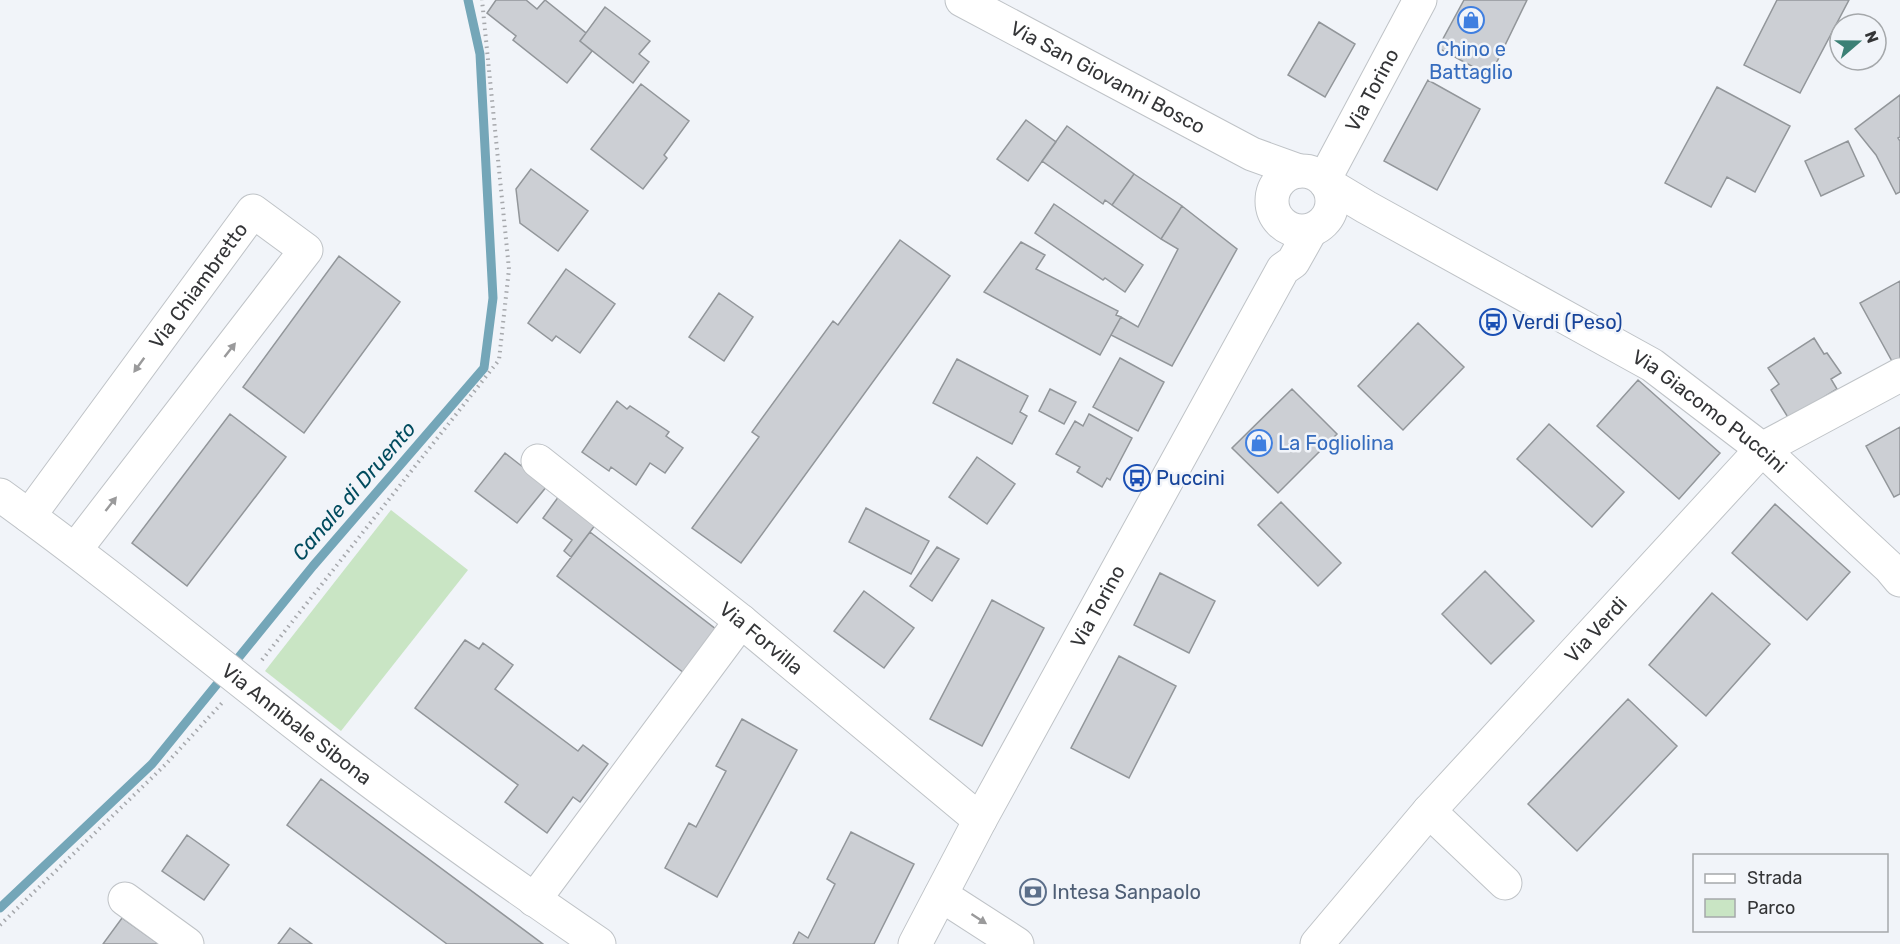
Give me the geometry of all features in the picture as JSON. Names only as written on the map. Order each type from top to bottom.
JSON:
[{"type":"street","name":"Via San Giovanni Bosco","points":[[962,0],[1252,154],[1318,195]]},
{"type":"street","name":"Via Torino","points":[[915,944],[980,820],[1283,269],[1293,262],[1318,195],[1420,0]]},
{"type":"street","points":[[1252,154],[1275,207],[1283,224],[1301,231],[1318,195],[1290,174],[1275,188],[1275,207],[1283,269]]},
{"type":"street","name":"Via Giacomo Puccini","points":[[1318,195],[1366,207],[1652,365],[1762,449],[1900,579]]},
{"type":"street","name":"Via Chiambretto","points":[[28,516],[253,210],[306,250],[75,550]]},
{"type":"street","name":"Via Verdi","points":[[1317,944],[1429,812],[1762,449],[1900,375]]},
{"type":"street","name":"Via Forvilla","points":[[538,461],[741,621],[980,820]]},
{"type":"street","name":"Via Annibale Sibona","points":[[0,495],[75,550],[342,760],[598,944]]},
{"type":"street","points":[[534,900],[741,621]]},
{"type":"street","points":[[1429,812],[1505,883]]},
{"type":"street","points":[[941,895],[1017,944]]},
{"type":"street","points":[[125,899],[187,944]]},
{"type":"path","points":[[0,925],[165,765],[233,674],[262,660],[499,360],[509,269],[482,0]]},
{"type":"green space","points":[[391,510],[468,570],[341,731],[265,671]]},
{"type":"building","points":[[496,0],[526,0],[537,9],[545,0],[586,33],[580,41],[592,51],[567,83],[513,40],[516,36],[487,13]]},
{"type":"building","points":[[1464,0],[1527,0],[1490,76],[1438,48]]},
{"type":"building","points":[[1777,0],[1849,0],[1843,12],[1828,12],[1828,40],[1800,93],[1744,65]]},
{"type":"building","points":[[605,7],[650,41],[639,54],[649,62],[633,83],[580,41]]},
{"type":"building","points":[[1319,22],[1355,44],[1325,97],[1288,75]]},
{"type":"building","points":[[1428,80],[1480,109],[1437,190],[1384,161]]},
{"type":"building","points":[[641,84],[689,121],[664,155],[667,158],[643,189],[591,149]]},
{"type":"building","points":[[1717,87],[1790,126],[1755,192],[1727,177],[1711,207],[1665,183]]},
{"type":"building","points":[[1900,95],[1900,137],[1898,138],[1900,141],[1900,192],[1896,194],[1876,155],[1855,129]]},
{"type":"building","points":[[1026,120],[1056,142],[1028,181],[997,159]]},
{"type":"building","points":[[1067,126],[1134,174],[1112,205],[1105,200],[1103,204],[1042,161]]},
{"type":"building","points":[[1848,141],[1864,176],[1821,196],[1805,161]]},
{"type":"building","points":[[531,169],[588,211],[558,251],[520,223],[516,189]]},
{"type":"building","points":[[1134,174],[1182,206],[1161,239],[1112,205]]},
{"type":"building","points":[[1054,204],[1143,265],[1125,292],[1105,278],[1103,280],[1035,233]]},
{"type":"building","points":[[1182,206],[1237,249],[1172,366],[1111,335],[1121,317],[1138,327],[1178,249],[1161,239]]},
{"type":"building","points":[[900,240],[950,276],[741,563],[692,528],[759,437],[752,432],[833,321],[838,325]]},
{"type":"building","points":[[1021,242],[1045,255],[1036,269],[1118,311],[1116,315],[1121,317],[1100,355],[984,292]]},
{"type":"building","points":[[339,256],[400,302],[304,433],[243,387]]},
{"type":"building","points":[[566,269],[615,304],[580,353],[556,336],[552,341],[528,323]]},
{"type":"building","points":[[1900,281],[1900,359],[1893,363],[1860,303]]},
{"type":"building","points":[[719,293],[753,317],[724,361],[689,337]]},
{"type":"building","points":[[1418,323],[1464,367],[1403,430],[1358,386]]},
{"type":"building","points":[[1814,338],[1824,354],[1827,353],[1841,373],[1831,379],[1837,389],[1789,419],[1771,390],[1779,384],[1768,368]]},
{"type":"building","points":[[1120,358],[1164,382],[1138,431],[1093,407]]},
{"type":"building","points":[[957,359],[1028,396],[1020,412],[1027,416],[1012,444],[933,403]]},
{"type":"building","points":[[1638,380],[1720,453],[1679,499],[1597,426]]},
{"type":"building","points":[[1050,389],[1076,402],[1064,424],[1039,411]]},
{"type":"building","points":[[1292,389],[1337,434],[1278,493],[1232,448]]},
{"type":"building","points":[[617,401],[627,409],[630,406],[669,432],[666,436],[683,448],[665,473],[650,463],[636,485],[611,467],[609,471],[582,452]]},
{"type":"building","points":[[230,414],[286,457],[187,586],[132,543]]},
{"type":"building","points":[[1089,414],[1132,438],[1110,480],[1107,478],[1102,487],[1077,472],[1080,467],[1056,454],[1075,421],[1083,426]]},
{"type":"building","points":[[1549,424],[1624,492],[1592,527],[1517,459]]},
{"type":"building","points":[[1900,427],[1900,494],[1894,497],[1866,446]]},
{"type":"building","points":[[505,453],[547,486],[517,523],[475,491]]},
{"type":"building","points":[[977,457],[1015,484],[987,524],[949,497]]},
{"type":"building","points":[[559,496],[596,524],[571,557],[564,551],[572,540],[543,518]]},
{"type":"building","points":[[1281,502],[1341,563],[1318,586],[1258,525]]},
{"type":"building","points":[[1775,504],[1850,572],[1807,620],[1732,553]]},
{"type":"building","points":[[866,508],[929,541],[911,574],[849,542]]},
{"type":"building","points":[[590,532],[717,630],[684,673],[557,576]]},
{"type":"building","points":[[937,547],[959,559],[932,601],[910,586]]},
{"type":"building","points":[[1485,571],[1534,621],[1491,664],[1442,614]]},
{"type":"building","points":[[1160,573],[1215,601],[1189,653],[1134,625]]},
{"type":"building","points":[[864,591],[914,628],[884,668],[834,631]]},
{"type":"building","points":[[1712,593],[1770,644],[1706,716],[1649,665]]},
{"type":"building","points":[[992,600],[1044,628],[982,746],[930,719]]},
{"type":"building","points":[[465,640],[479,649],[483,643],[513,665],[495,689],[578,751],[583,745],[608,764],[580,802],[573,797],[547,833],[505,802],[518,785],[415,708]]},
{"type":"building","points":[[1119,656],[1176,686],[1129,778],[1071,748]]},
{"type":"building","points":[[1628,699],[1677,746],[1577,851],[1528,804]]},
{"type":"building","points":[[742,719],[797,750],[717,897],[665,868],[689,823],[696,827],[726,771],[716,766]]},
{"type":"building","points":[[321,779],[543,944],[447,944],[287,825]]},
{"type":"building","points":[[851,832],[914,864],[874,944],[793,944],[799,932],[808,938],[835,884],[827,879]]},
{"type":"building","points":[[187,835],[229,865],[204,900],[162,871]]},
{"type":"building","points":[[122,918],[159,944],[103,944]]},
{"type":"building","points":[[290,928],[312,944],[278,944]]},
{"type":"waterway","name":"Canale di Druento","points":[[0,908],[152,764],[313,566],[484,368],[493,298],[480,54],[468,0]]},
{"type":"place","name":"Chino e Battaglio","points":[[1471,20]]},
{"type":"place","name":"Verdi (Peso)","points":[[1493,322]]},
{"type":"place","name":"La Fogliolina","points":[[1259,443]]},
{"type":"place","name":"Puccini","points":[[1137,478]]},
{"type":"place","name":"Intesa Sanpaolo","points":[[1033,892]]}]
